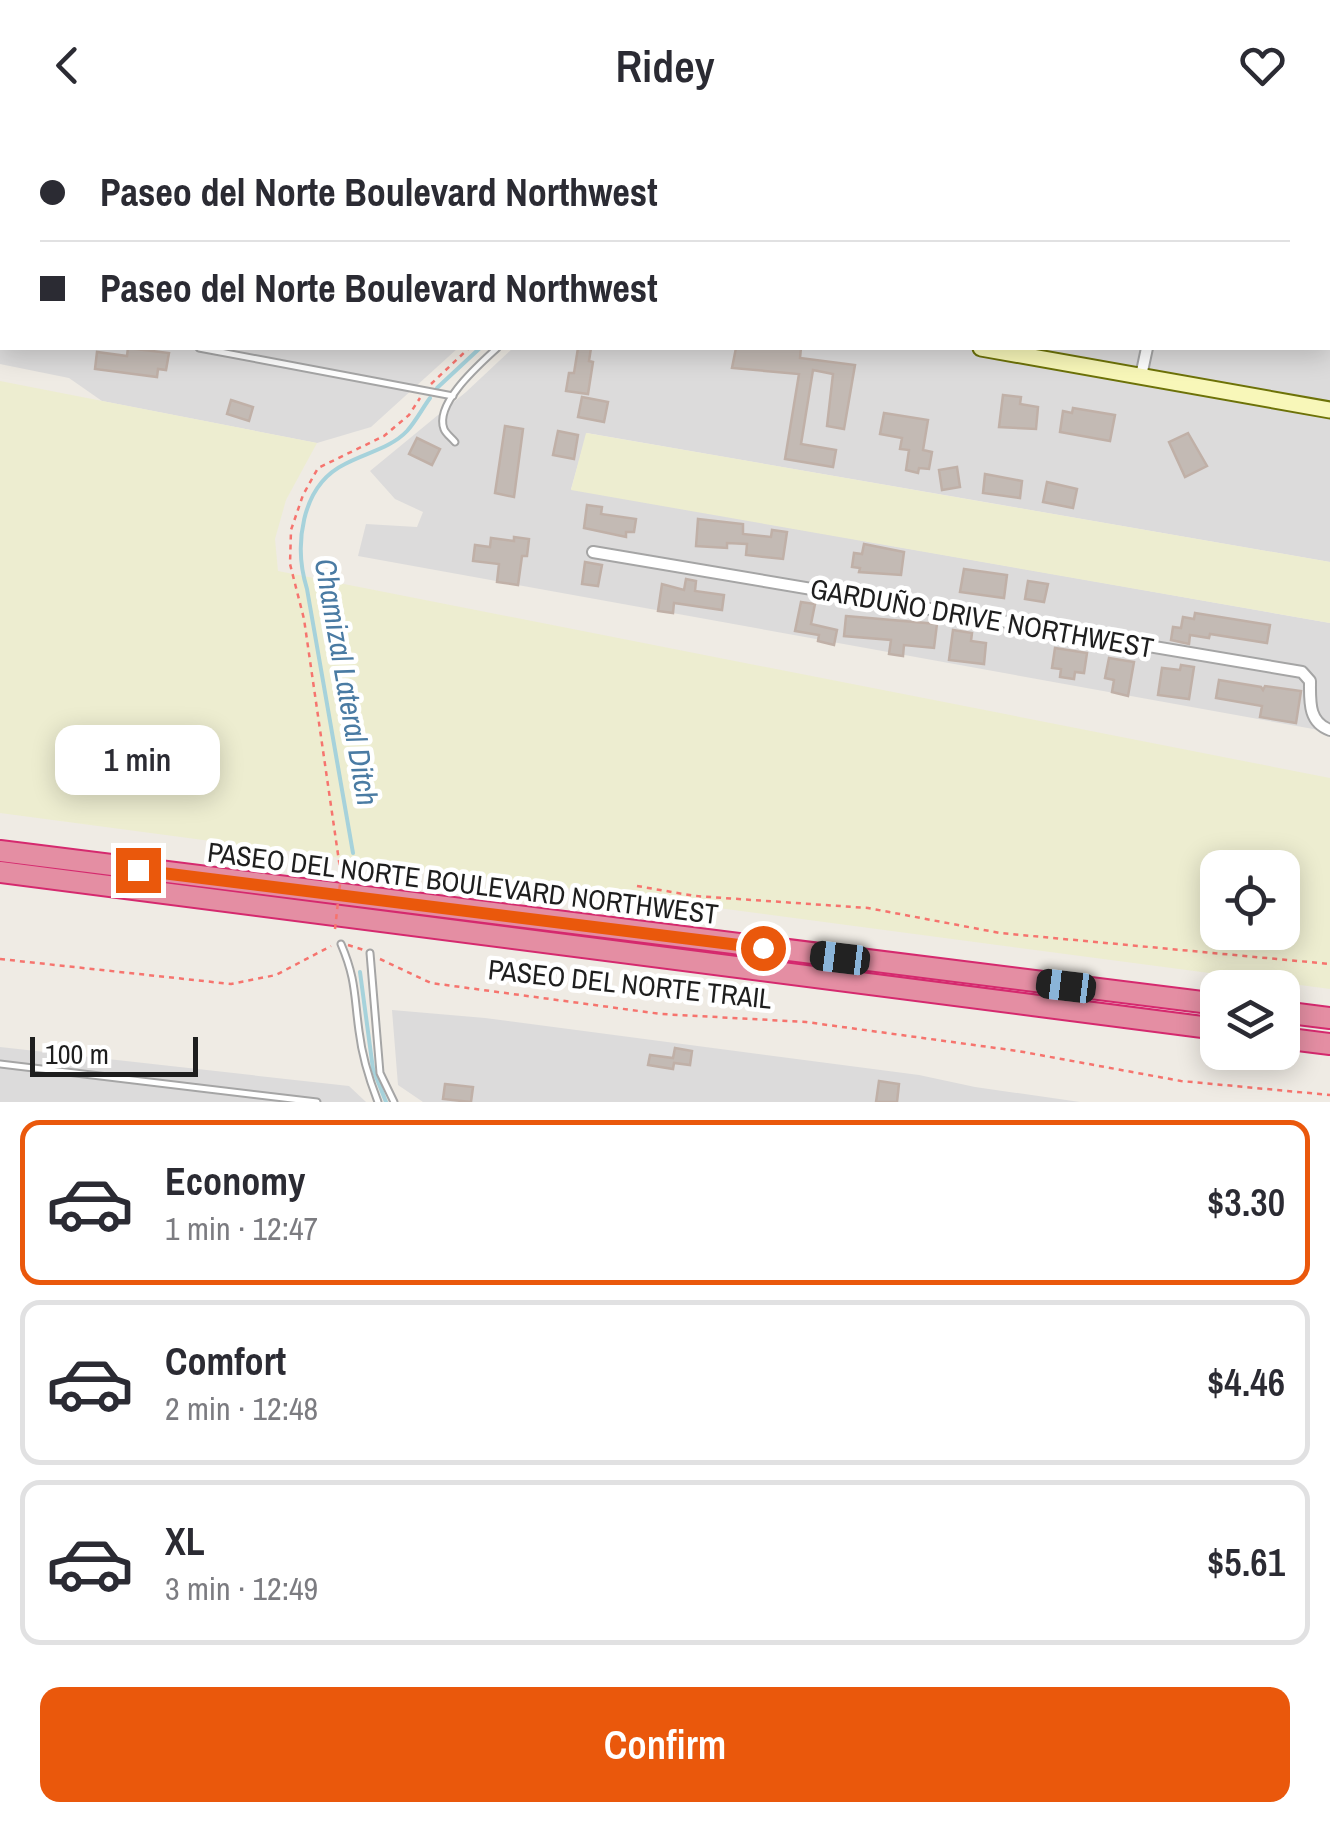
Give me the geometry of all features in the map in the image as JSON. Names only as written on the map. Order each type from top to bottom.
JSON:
[{"type":"highway","name":"PASEO DEL NORTE BOULEVARD NORTHWEST","points":[[0,851],[1200,1002]]},
{"type":"highway","name":"PASEO DEL NORTE BOULEVARD NORTHWEST","points":[[0,872],[1200,1027]]},
{"type":"highway","points":[[1300,1014],[1330,1018]]},
{"type":"highway","points":[[1300,1040],[1330,1044]]},
{"type":"street","points":[[992,350],[1330,410]]},
{"type":"street","points":[[1142,376],[1147,350]]},
{"type":"street","name":"GARDUÑO DRIVE NORTHWEST","points":[[593,552],[1302,672],[1310,681],[1310,708],[1316,721],[1330,730]]},
{"type":"lane","points":[[209,350],[453,396]]},
{"type":"lane","points":[[454,442],[444,428],[443,412],[495,350]]},
{"type":"lane","points":[[341,944],[353,972],[358,1031],[366,1071],[378,1102]]},
{"type":"lane","points":[[370,953],[380,1073],[394,1102]]},
{"type":"lane","points":[[0,1064],[318,1102]]},
{"type":"path","points":[[330,946],[341,875],[304,619],[290,564],[291,530],[302,495],[318,468],[384,436],[467,350]]},
{"type":"path","points":[[637,886],[694,896],[868,908],[1000,933],[1330,964]]},
{"type":"path","name":"PASEO DEL NORTE TRAIL","points":[[0,958],[231,984],[276,975],[341,944],[370,953],[430,983],[661,1014],[806,1022],[1018,1051],[1181,1081],[1330,1095]]},
{"type":"shaded area","points":[[0,350],[456,350],[371,427],[317,443],[102,401],[69,378],[0,364]]},
{"type":"shaded area","points":[[511,350],[1330,350],[1330,562],[587,433],[571,489],[1330,623],[1330,732],[358,556],[366,524],[417,527],[423,512],[395,499],[370,471]]},
{"type":"shaded area","points":[[392,1010],[485,1018],[919,1075],[1080,1102],[423,1102],[398,1085]]},
{"type":"shaded area","points":[[0,1047],[349,1086],[366,1102],[0,1102]]},
{"type":"green space","points":[[0,381],[317,443],[286,500],[275,539],[278,571],[1330,778],[1330,989],[1300,985],[1300,970],[1200,972],[0,813]]},
{"type":"green space","points":[[586,433],[1330,562],[1330,623],[571,490]]},
{"type":"building","points":[[128,350],[169,353],[166,370],[158,369],[157,377],[95,369],[97,352],[127,356]]},
{"type":"building","points":[[578,350],[591,350],[589,361],[593,362],[588,394],[566,391],[569,373],[574,373]]},
{"type":"building","points":[[736,350],[801,350],[800,358],[855,365],[844,429],[827,426],[833,374],[813,370],[801,444],[836,450],[833,467],[785,459],[799,374],[732,368]]},
{"type":"building","points":[[1003,395],[1021,397],[1020,404],[1038,407],[1036,429],[999,427]]},
{"type":"building","points":[[582,397],[608,402],[604,422],[578,417]]},
{"type":"building","points":[[231,400],[253,407],[249,421],[227,414]]},
{"type":"building","points":[[1073,408],[1115,415],[1110,441],[1060,432],[1063,411],[1072,413]]},
{"type":"building","points":[[884,413],[928,420],[923,450],[932,452],[929,469],[919,468],[918,473],[906,470],[909,450],[900,449],[902,438],[880,434]]},
{"type":"building","points":[[505,426],[523,429],[514,497],[495,493]]},
{"type":"building","points":[[558,431],[578,435],[574,459],[553,455]]},
{"type":"building","points":[[1188,433],[1207,466],[1185,477],[1169,442]]},
{"type":"building","points":[[417,438],[440,449],[432,465],[409,454]]},
{"type":"building","points":[[957,467],[960,487],[942,490],[939,470]]},
{"type":"building","points":[[985,474],[1022,481],[1020,498],[983,493]]},
{"type":"building","points":[[1047,482],[1077,489],[1073,508],[1043,502]]},
{"type":"building","points":[[587,505],[602,507],[601,514],[636,519],[634,532],[626,532],[626,537],[584,528]]},
{"type":"building","points":[[698,519],[743,524],[743,534],[771,537],[772,530],[787,532],[783,559],[746,555],[747,544],[727,543],[727,548],[696,546]]},
{"type":"building","points":[[514,537],[529,539],[518,585],[497,582],[499,564],[473,561],[475,545],[490,547],[491,538],[514,541]]},
{"type":"building","points":[[864,544],[904,552],[901,575],[859,572],[860,568],[852,567],[854,553],[862,554]]},
{"type":"building","points":[[585,562],[602,565],[598,586],[582,584]]},
{"type":"building","points":[[964,569],[1007,575],[1004,598],[960,592]]},
{"type":"building","points":[[686,579],[696,581],[695,591],[724,595],[722,610],[674,603],[673,613],[658,611],[662,584],[684,590]]},
{"type":"building","points":[[1028,581],[1048,584],[1044,602],[1025,599]]},
{"type":"building","points":[[801,602],[815,604],[811,624],[837,630],[834,645],[818,641],[819,635],[795,631]]},
{"type":"building","points":[[1195,613],[1270,625],[1267,643],[1210,634],[1209,638],[1190,635],[1189,644],[1171,640],[1173,627],[1181,628],[1183,617],[1194,619]]},
{"type":"building","points":[[846,616],[937,624],[934,648],[904,645],[903,656],[889,654],[891,640],[844,636]]},
{"type":"building","points":[[953,630],[972,633],[971,641],[986,643],[984,664],[949,660]]},
{"type":"building","points":[[1055,648],[1087,653],[1084,673],[1075,672],[1074,679],[1060,677],[1061,669],[1052,668]]},
{"type":"building","points":[[1109,658],[1134,662],[1128,696],[1112,692],[1114,680],[1105,678]]},
{"type":"building","points":[[1181,665],[1194,667],[1189,699],[1158,695],[1162,668],[1180,670]]},
{"type":"building","points":[[1219,680],[1263,690],[1265,686],[1301,691],[1296,723],[1260,717],[1262,706],[1216,698]]},
{"type":"building","points":[[675,1048],[692,1051],[690,1065],[674,1063],[673,1069],[648,1065],[650,1055],[673,1058]]},
{"type":"building","points":[[879,1081],[899,1084],[897,1102],[876,1102]]},
{"type":"building","points":[[445,1084],[473,1087],[471,1102],[443,1099]]},
{"type":"waterway","name":"Chamizal Lateral Ditch","points":[[437,388],[478,350]]},
{"type":"waterway","name":"Chamizal Lateral Ditch","points":[[353,853],[303,572],[304,519],[318,487],[330,474],[401,437],[430,398]]},
{"type":"waterway","name":"Chamizal Lateral Ditch","points":[[360,972],[373,1069],[386,1102]]},
{"type":"route","points":[[138,870],[763,948]]}]
